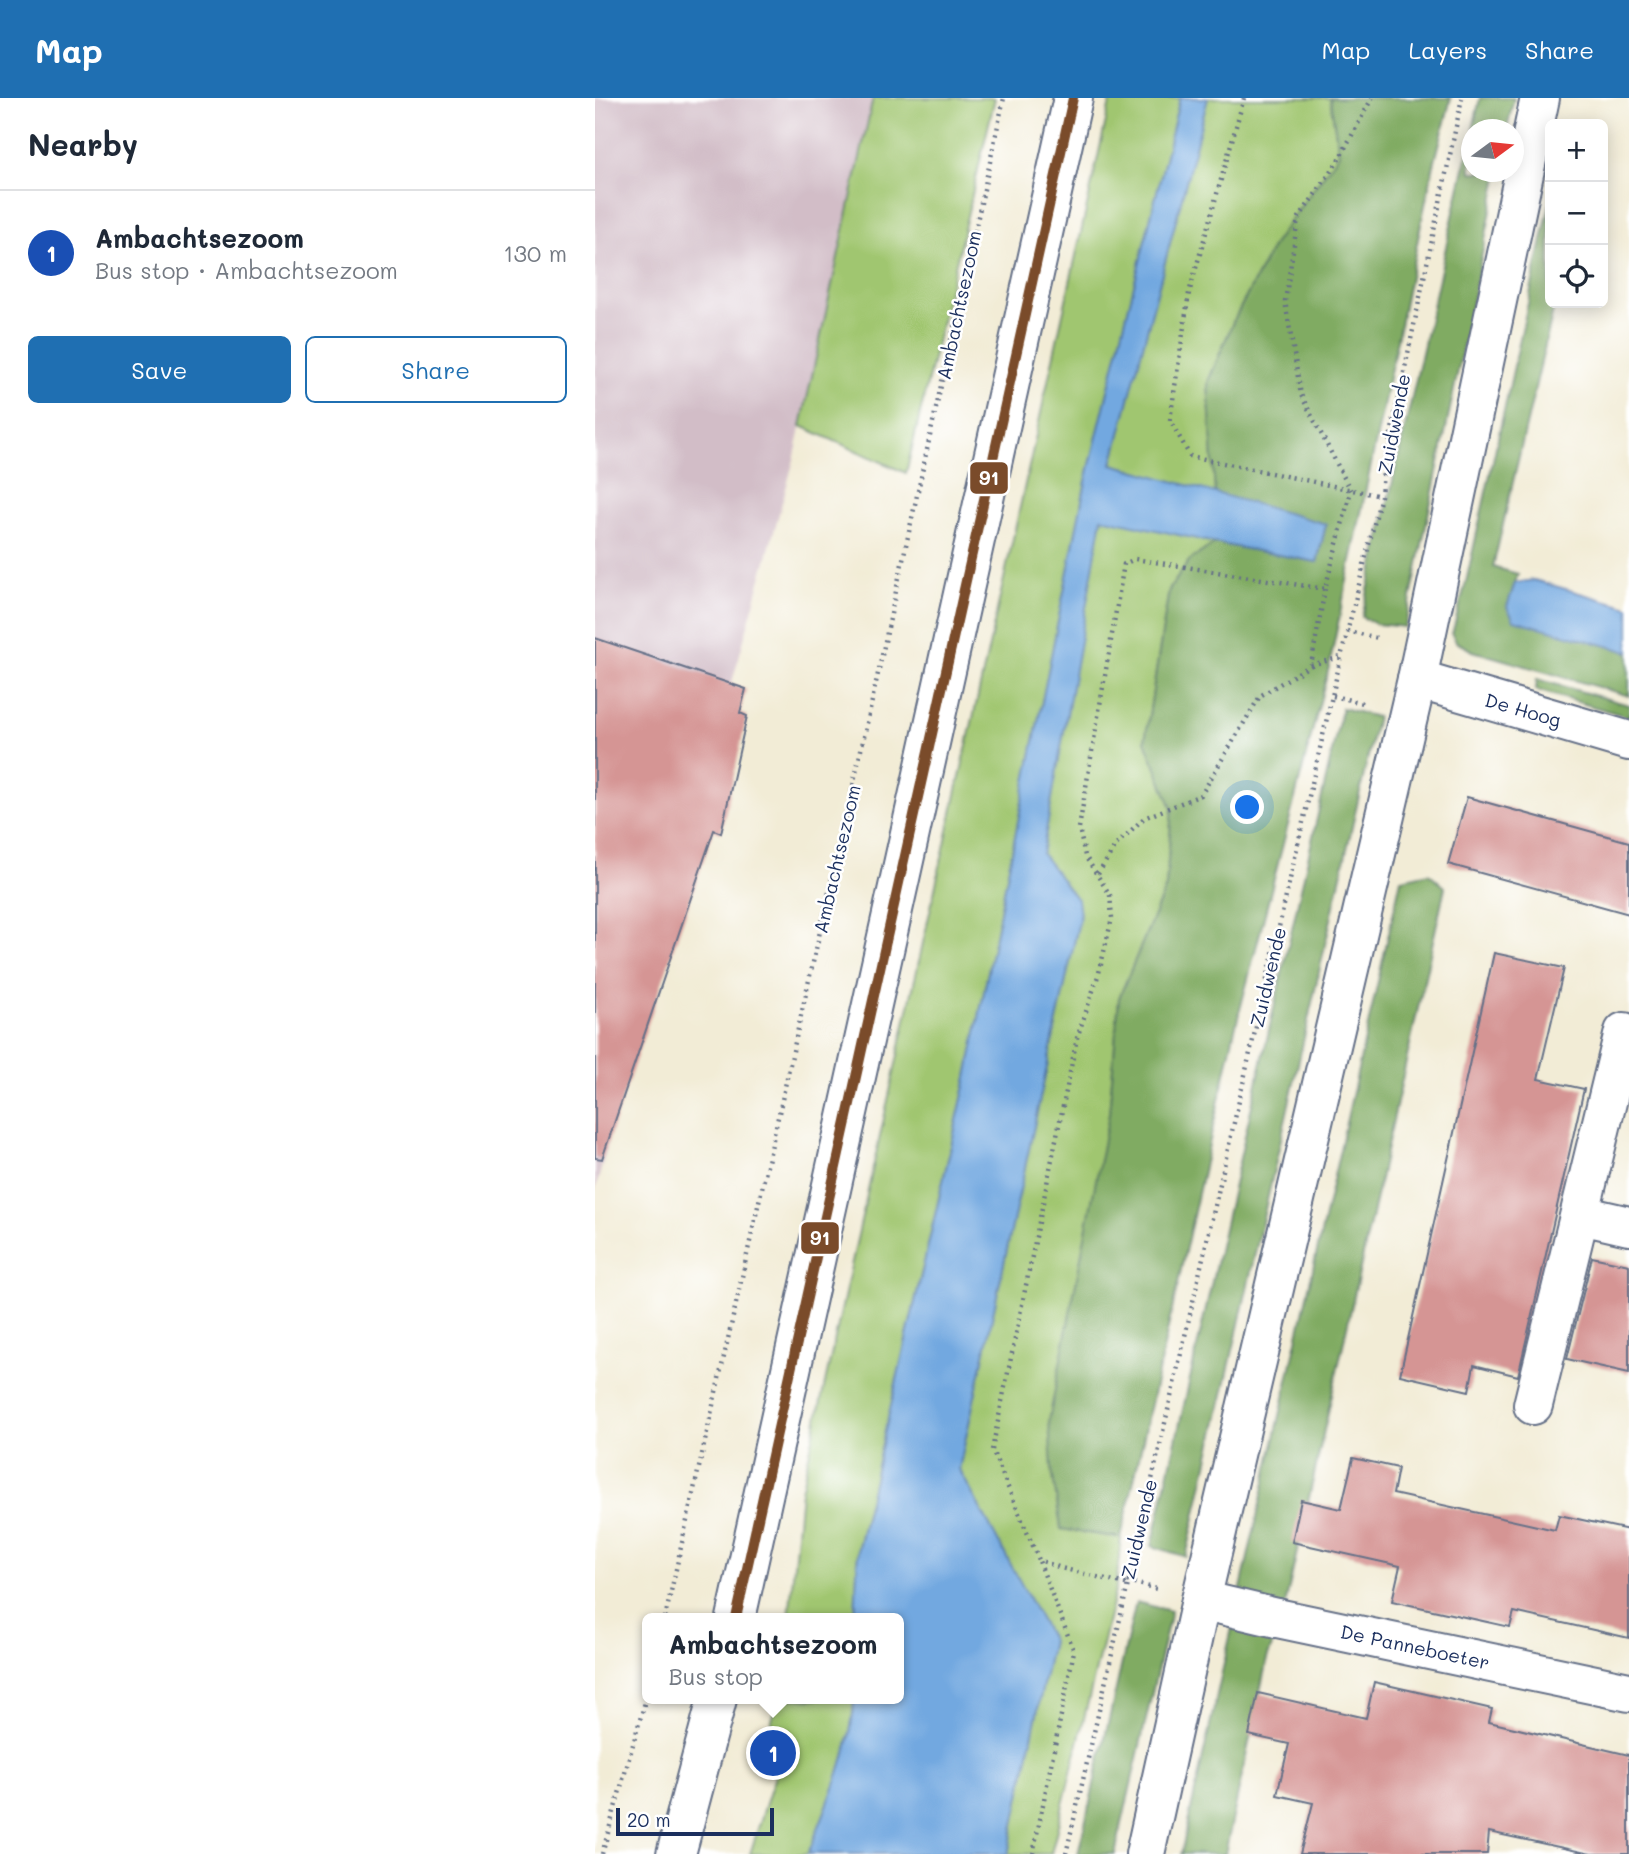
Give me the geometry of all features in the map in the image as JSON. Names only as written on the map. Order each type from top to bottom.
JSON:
[{"type":"street","points":[[737,1613],[1073,98]]},
{"type":"street","points":[[1145,1854],[1201,1600],[1417,679],[1540,98]]},
{"type":"street","name":"De Hoog","points":[[1417,679],[1629,741]]},
{"type":"street","points":[[1534,1405],[1624,1032]]},
{"type":"street","points":[[1581,1214],[1629,1226]]},
{"type":"street","name":"De Panneboeter","points":[[1201,1600],[1629,1692]]},
{"type":"street","points":[[676,1854],[716,1704]]},
{"type":"path","name":"Ambachtsezoom","points":[[666,1613],[870,710],[1004,98]]},
{"type":"path","points":[[1244,98],[1189,292],[1170,420],[1190,456],[1381,496]]},
{"type":"path","points":[[1311,665],[1325,589],[1351,491],[1301,395],[1285,301],[1298,219],[1337,163],[1372,98]]},
{"type":"path","name":"Zuidwende","points":[[1066,1854],[1341,657],[1381,496],[1383,472],[1462,98]]},
{"type":"path","points":[[1033,1854],[1074,1651],[992,1450],[1077,1038],[1099,972],[1112,918],[1110,895],[1085,856],[1079,828],[1124,564],[1135,559],[1325,589]]},
{"type":"path","points":[[1098,875],[1116,845],[1144,818],[1201,795],[1260,696],[1311,665],[1341,657]]},
{"type":"path","points":[[1039,1560],[1126,1584]]},
{"type":"path","points":[[602,1854],[644,1704]]},
{"type":"shaded area","points":[[595,98],[873,98],[795,456],[692,826],[595,1192]]},
{"type":"green space","points":[[873,98],[995,98],[906,473],[801,426]]},
{"type":"green space","points":[[1111,98],[1180,98],[1086,481],[967,1077],[858,1547],[855,1613],[789,1613],[801,1491]]},
{"type":"green space","points":[[1208,98],[1330,98],[1339,154],[1275,242],[1234,320],[1208,382],[1215,494],[1112,464]]},
{"type":"green space","points":[[1330,98],[1451,98],[1430,181],[1329,667],[1234,1033],[1121,1538],[1061,1529],[1052,1470],[1049,1420],[1109,1114],[1119,998],[1166,887],[1172,808],[1145,741],[1169,590],[1189,561],[1215,543],[1317,562],[1326,525],[1215,494],[1208,382],[1234,320],[1275,242],[1339,154]]},
{"type":"green space","points":[[1480,98],[1514,98],[1509,119],[1475,119]]},
{"type":"green space","points":[[1461,181],[1497,182],[1405,627],[1376,624],[1362,617]]},
{"type":"green space","points":[[1545,226],[1545,308],[1554,308],[1493,567],[1518,574],[1507,607],[1515,620],[1629,652],[1629,696],[1473,651],[1456,642],[1452,634]]},
{"type":"green space","points":[[1102,517],[1215,543],[1189,561],[1169,590],[1145,741],[1172,807],[1166,887],[1119,998],[1109,1114],[1061,1529],[1121,1538],[1116,1587],[1051,1854],[1008,1854],[1052,1641],[959,1469],[1080,916],[1078,901],[1042,854]]},
{"type":"green space","points":[[1537,679],[1629,705],[1629,717],[1536,690]]},
{"type":"green space","points":[[1342,708],[1377,717],[1186,1557],[1152,1546]]},
{"type":"green space","points":[[1429,873],[1445,887],[1282,1619],[1267,1659],[1225,1854],[1181,1854],[1401,879]]},
{"type":"green space","points":[[1136,1602],[1171,1611],[1115,1854],[1078,1854]]},
{"type":"green space","points":[[777,1704],[853,1704],[844,1757],[808,1854],[750,1854],[789,1731],[771,1724]]},
{"type":"water","points":[[1180,98],[1208,98],[1112,464],[1326,524],[1317,562],[1102,518],[1042,854],[1078,901],[1080,916],[959,1469],[1052,1641],[1008,1854],[808,1854],[844,1757],[853,1704],[904,1704],[904,1613],[855,1613],[858,1548],[967,1077],[1086,481]]},
{"type":"water","points":[[1534,580],[1629,607],[1629,652],[1514,620],[1507,607],[1515,583]]},
{"type":"building","points":[[595,638],[746,689],[740,713],[747,716],[721,833],[714,830],[602,1159],[595,1158]]},
{"type":"building","points":[[1467,797],[1629,842],[1629,914],[1448,864]]},
{"type":"building","points":[[1494,953],[1564,968],[1538,1079],[1584,1089],[1518,1376],[1474,1365],[1469,1391],[1400,1375]]},
{"type":"building","points":[[1592,1257],[1629,1265],[1629,1373],[1567,1359]]},
{"type":"building","points":[[1353,1458],[1398,1468],[1393,1494],[1555,1530],[1559,1515],[1629,1530],[1629,1638],[1514,1612],[1510,1627],[1392,1601],[1400,1566],[1292,1542],[1301,1500],[1341,1509]]},
{"type":"building","points":[[1374,1682],[1492,1709],[1489,1722],[1629,1755],[1629,1854],[1591,1854],[1489,1832],[1487,1854],[1300,1854],[1313,1803],[1277,1795],[1289,1744],[1249,1735],[1258,1693],[1366,1718]]},
{"type":"transit line","name":"91","points":[[737,1613],[1073,98]]},
{"type":"place","name":"Ambachtsezoom","points":[[773,1753]]}]
